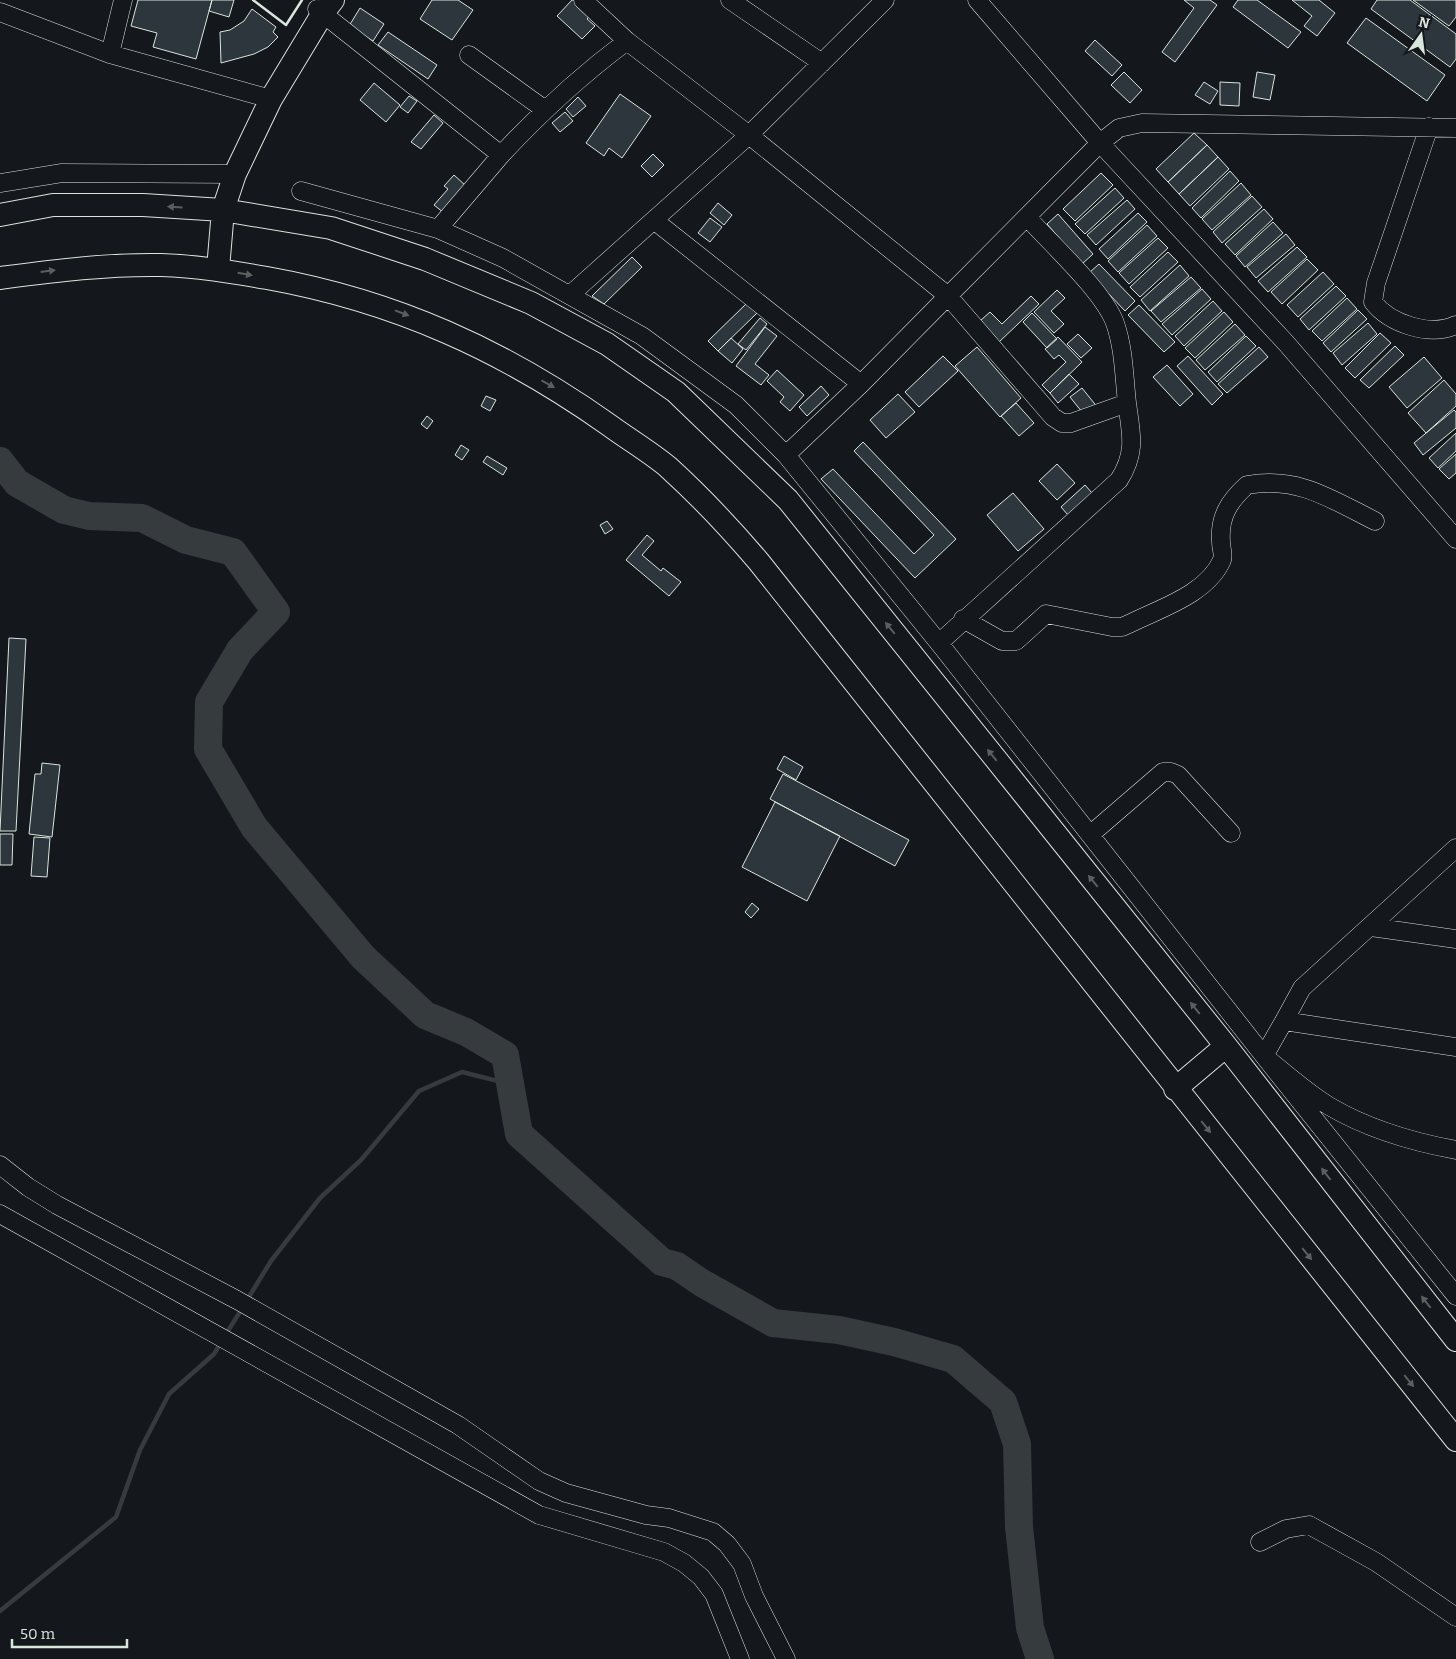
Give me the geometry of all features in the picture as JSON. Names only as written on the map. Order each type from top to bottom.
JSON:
[{"type":"main road","points":[[218,269],[223,210],[235,174],[271,100],[324,7]]},
{"type":"main road","points":[[0,215],[53,205],[143,206],[223,210],[331,228],[425,258],[531,303],[607,344],[676,392],[788,500],[1226,1046],[1456,1340]]},
{"type":"main road","points":[[0,278],[92,266],[163,265],[218,269],[310,286],[384,306],[439,327],[554,388],[666,466],[722,519],[759,562],[1456,1440]]},
{"type":"main road","points":[[1176,1089],[1226,1046]]},
{"type":"street","points":[[110,54],[123,0]]},
{"type":"street","points":[[584,0],[627,41],[749,135],[948,296],[1053,417],[1062,423],[1072,423],[1127,403]]},
{"type":"street","points":[[730,0],[822,62]]},
{"type":"street","points":[[571,294],[655,221],[749,135],[885,0]]},
{"type":"street","points":[[977,0],[1100,144],[1286,342],[1456,539]]},
{"type":"street","points":[[324,7],[502,155]]},
{"type":"street","points":[[0,12],[110,54],[271,100]]},
{"type":"street","points":[[438,229],[544,109],[584,74],[627,41]]},
{"type":"street","points":[[469,55],[544,109]]},
{"type":"street","points":[[786,455],[861,384],[1100,144],[1119,128],[1142,123],[1456,128]]},
{"type":"street","points":[[1429,127],[1376,284],[1373,302],[1380,312],[1394,321],[1419,328],[1451,327],[1456,325]]},
{"type":"street","points":[[0,183],[62,174],[235,174]]},
{"type":"street","points":[[301,191],[438,229],[503,258],[571,294],[642,336],[736,405],[786,455],[939,643],[1264,1056],[1456,1296]]},
{"type":"street","points":[[939,643],[963,619],[1119,480],[1128,467],[1133,442],[1121,345],[1114,322],[1101,298],[1027,217]]},
{"type":"street","points":[[655,221],[861,384]]},
{"type":"street","points":[[963,619],[1002,641],[1016,641],[1046,614],[1112,627],[1122,627],[1131,623],[1196,590],[1216,570],[1223,558],[1220,540],[1224,509],[1247,485],[1279,482],[1309,488],[1375,521]]},
{"type":"street","points":[[1091,834],[1163,772],[1171,772],[1178,775],[1231,833]]},
{"type":"street","points":[[1264,1056],[1302,988],[1456,848]]},
{"type":"street","points":[[1371,927],[1456,940]]},
{"type":"street","points":[[1284,1020],[1456,1047]]},
{"type":"street","points":[[1264,1056],[1328,1105],[1357,1121],[1402,1137],[1456,1150]]},
{"type":"street","points":[[0,1165],[28,1187],[57,1205],[237,1300],[458,1425],[539,1481],[566,1493],[646,1515],[669,1518],[713,1532],[728,1544],[742,1564],[754,1596],[786,1659]]},
{"type":"street","points":[[0,1214],[539,1515],[664,1552],[684,1563],[701,1576],[714,1594],[740,1659]]},
{"type":"street","points":[[1260,1542],[1286,1529],[1309,1525],[1376,1562],[1456,1617]]},
{"type":"building","points":[[138,0],[212,0],[196,59],[153,47],[157,33],[131,26]]},
{"type":"building","points":[[212,0],[234,0],[229,17],[209,11]]},
{"type":"building","points":[[432,0],[458,0],[473,10],[452,40],[420,19]]},
{"type":"building","points":[[572,0],[578,0],[592,13],[587,19],[595,26],[582,39],[557,16]]},
{"type":"building","points":[[1184,0],[1210,0],[1217,5],[1175,62],[1162,52],[1194,8]]},
{"type":"building","points":[[1238,0],[1257,0],[1301,32],[1288,48],[1233,7]]},
{"type":"building","points":[[1292,0],[1319,0],[1335,13],[1317,36],[1304,26],[1312,16]]},
{"type":"building","points":[[1377,0],[1410,0],[1456,34],[1456,59],[1450,67],[1371,9]]},
{"type":"building","points":[[1413,0],[1456,0],[1456,17],[1449,26]]},
{"type":"building","points":[[360,8],[384,24],[373,41],[349,26]]},
{"type":"building","points":[[252,9],[276,27],[273,32],[278,37],[268,47],[254,54],[221,63],[220,32],[230,30],[244,21]]},
{"type":"building","points":[[1366,18],[1445,75],[1427,101],[1347,43]]},
{"type":"building","points":[[388,32],[437,65],[428,79],[378,45]]},
{"type":"building","points":[[1095,40],[1122,65],[1112,76],[1085,51]]},
{"type":"building","points":[[1124,72],[1142,90],[1130,103],[1111,85]]},
{"type":"building","points":[[1257,72],[1275,75],[1270,100],[1253,97]]},
{"type":"building","points":[[1204,82],[1218,91],[1210,104],[1195,95]]},
{"type":"building","points":[[1220,82],[1240,83],[1239,106],[1220,105]]},
{"type":"building","points":[[374,83],[400,105],[386,122],[360,100]]},
{"type":"building","points":[[620,94],[651,116],[622,158],[609,148],[604,156],[586,143]]},
{"type":"building","points":[[409,96],[417,101],[408,113],[400,107]]},
{"type":"building","points":[[578,97],[586,106],[573,117],[566,109]]},
{"type":"building","points":[[565,112],[573,121],[560,132],[552,123]]},
{"type":"building","points":[[434,115],[443,123],[421,149],[411,142]]},
{"type":"building","points":[[1194,133],[1207,145],[1168,182],[1156,169]]},
{"type":"building","points":[[1207,145],[1218,157],[1179,194],[1168,182]]},
{"type":"building","points":[[653,154],[664,165],[652,177],[641,166]]},
{"type":"building","points":[[1218,157],[1229,169],[1190,206],[1179,194]]},
{"type":"building","points":[[1230,171],[1239,181],[1201,218],[1192,208]]},
{"type":"building","points":[[1101,173],[1113,185],[1075,221],[1063,209]]},
{"type":"building","points":[[454,175],[466,186],[444,213],[434,205],[448,189],[444,186]]},
{"type":"building","points":[[1241,183],[1251,195],[1212,230],[1202,219]]},
{"type":"building","points":[[1115,188],[1124,198],[1085,234],[1075,224]]},
{"type":"building","points":[[1252,196],[1262,207],[1222,243],[1213,232]]},
{"type":"building","points":[[1127,200],[1135,209],[1096,245],[1087,235]]},
{"type":"building","points":[[718,203],[732,215],[724,225],[710,213]]},
{"type":"building","points":[[1264,209],[1273,219],[1235,255],[1225,244]]},
{"type":"building","points":[[1138,213],[1147,222],[1108,259],[1099,249]]},
{"type":"building","points":[[1058,214],[1093,254],[1082,264],[1047,224]]},
{"type":"building","points":[[710,218],[722,227],[710,242],[698,233]]},
{"type":"building","points":[[1273,222],[1283,233],[1245,267],[1236,256]]},
{"type":"building","points":[[1147,225],[1157,236],[1118,272],[1108,261]]},
{"type":"building","points":[[1286,234],[1295,245],[1256,278],[1247,267]]},
{"type":"building","points":[[1158,238],[1168,248],[1129,284],[1119,273]]},
{"type":"building","points":[[1297,247],[1307,257],[1268,292],[1258,281]]},
{"type":"building","points":[[1168,252],[1178,262],[1140,297],[1130,287]]},
{"type":"building","points":[[632,257],[642,267],[604,304],[592,296]]},
{"type":"building","points":[[1307,259],[1318,270],[1282,304],[1271,292]]},
{"type":"building","points":[[1099,264],[1135,301],[1125,311],[1089,273]]},
{"type":"building","points":[[1180,265],[1189,276],[1150,311],[1141,300]]},
{"type":"building","points":[[1323,272],[1334,284],[1298,317],[1287,305]]},
{"type":"building","points":[[1191,277],[1201,288],[1161,322],[1151,311]]},
{"type":"building","points":[[1336,286],[1346,296],[1309,330],[1300,319]]},
{"type":"building","points":[[1202,289],[1211,299],[1172,335],[1162,324]]},
{"type":"building","points":[[1057,290],[1065,298],[1051,311],[1064,324],[1054,333],[1034,312]]},
{"type":"building","points":[[1031,296],[1039,304],[999,342],[980,321],[990,312],[1002,324]]},
{"type":"building","points":[[1347,298],[1357,309],[1322,341],[1312,331]]},
{"type":"building","points":[[1213,301],[1222,311],[1184,346],[1175,336]]},
{"type":"building","points":[[747,303],[757,313],[718,351],[708,341]]},
{"type":"building","points":[[1139,305],[1175,342],[1164,352],[1128,315]]},
{"type":"building","points":[[1358,310],[1367,319],[1331,352],[1323,343]]},
{"type":"building","points":[[1224,312],[1233,322],[1195,358],[1185,348]]},
{"type":"building","points":[[1032,313],[1057,339],[1047,348],[1023,322]]},
{"type":"building","points":[[760,318],[767,324],[746,350],[738,344]]},
{"type":"building","points":[[1368,323],[1377,334],[1342,365],[1333,353]]},
{"type":"building","points":[[1235,324],[1245,335],[1205,370],[1196,360]]},
{"type":"building","points":[[765,327],[777,336],[755,364],[769,375],[761,385],[736,366]]},
{"type":"building","points":[[1380,333],[1391,343],[1355,378],[1345,368]]},
{"type":"building","points":[[1078,334],[1092,348],[1081,358],[1067,344]]},
{"type":"building","points":[[1246,336],[1256,346],[1217,382],[1208,372]]},
{"type":"building","points":[[1058,337],[1082,362],[1050,393],[1042,385],[1066,362],[1059,355],[1054,359],[1045,349]]},
{"type":"building","points":[[731,338],[743,349],[732,363],[718,351]]},
{"type":"building","points":[[1395,346],[1404,355],[1369,388],[1360,380]]},
{"type":"building","points":[[977,347],[1021,398],[1000,417],[955,366]]},
{"type":"building","points":[[1259,347],[1268,357],[1227,393],[1218,384]]},
{"type":"building","points":[[943,356],[958,371],[919,407],[905,392]]},
{"type":"building","points":[[1188,356],[1223,394],[1212,405],[1177,366]]},
{"type":"building","points":[[1424,357],[1442,378],[1407,408],[1389,387]]},
{"type":"building","points":[[1167,365],[1193,394],[1180,406],[1153,377]]},
{"type":"building","points":[[777,370],[804,395],[790,411],[780,402],[784,397],[767,381]]},
{"type":"building","points":[[1069,374],[1079,384],[1058,403],[1050,393]]},
{"type":"building","points":[[1444,380],[1456,394],[1456,406],[1426,433],[1408,413]]},
{"type":"building","points":[[821,386],[829,395],[807,416],[799,407]]},
{"type":"building","points":[[1082,388],[1098,408],[1086,417],[1070,397]]},
{"type":"building","points":[[898,394],[915,412],[886,438],[870,420]]},
{"type":"building","points":[[486,396],[496,400],[490,411],[481,406]]},
{"type":"building","points":[[1016,403],[1034,423],[1019,436],[1001,416]]},
{"type":"building","points":[[1454,410],[1456,412],[1456,428],[1423,455],[1414,443]]},
{"type":"building","points":[[427,416],[433,421],[427,429],[421,424]]},
{"type":"building","points":[[1456,433],[1456,451],[1438,468],[1429,458]]},
{"type":"building","points":[[863,442],[956,539],[915,578],[821,479],[833,469],[914,554],[934,535],[854,451]]},
{"type":"building","points":[[461,445],[469,450],[462,460],[455,455]]},
{"type":"building","points":[[1456,454],[1456,473],[1449,479],[1439,469]]},
{"type":"building","points":[[487,456],[507,468],[503,475],[483,462]]},
{"type":"building","points":[[1057,464],[1075,483],[1057,500],[1039,481]]},
{"type":"building","points":[[1085,485],[1092,493],[1068,515],[1061,507]]},
{"type":"building","points":[[1013,493],[1044,529],[1018,551],[987,515]]},
{"type":"building","points":[[607,521],[613,529],[605,534],[600,525]]},
{"type":"building","points":[[647,535],[654,541],[642,555],[661,571],[663,568],[681,582],[669,596],[626,560]]},
{"type":"building","points":[[9,638],[26,639],[16,831],[0,831]]},
{"type":"building","points":[[784,756],[803,767],[796,780],[777,769]]},
{"type":"building","points":[[42,763],[60,765],[52,837],[29,834],[35,774],[41,774]]},
{"type":"building","points":[[783,774],[909,840],[895,866],[770,799]]},
{"type":"building","points":[[775,802],[840,836],[807,901],[742,867]]},
{"type":"building","points":[[0,834],[13,834],[12,865],[0,865]]},
{"type":"building","points":[[34,837],[50,838],[47,877],[31,876]]},
{"type":"building","points":[[752,903],[759,909],[751,918],[745,912]]},
{"type":"waterway","points":[[0,461],[17,483],[64,510],[89,516],[142,518],[186,540],[233,552],[276,612],[240,650],[209,702],[208,749],[254,827],[363,957],[425,1015],[466,1032],[505,1055],[519,1134],[662,1262],[677,1266],[702,1283],[773,1323],[839,1330],[894,1342],[953,1359],[1003,1402],[1017,1444],[1019,1527],[1030,1628],[1040,1659]]},
{"type":"waterway","points":[[247,1300],[271,1261],[320,1198],[361,1160],[419,1091],[462,1072],[510,1084]]},
{"type":"waterway","points":[[226,1334],[243,1307]]},
{"type":"waterway","points":[[0,1611],[116,1517],[140,1450],[169,1394],[214,1354],[222,1341]]},
{"type":"wall","points":[[253,0],[286,25],[302,0]]}]
